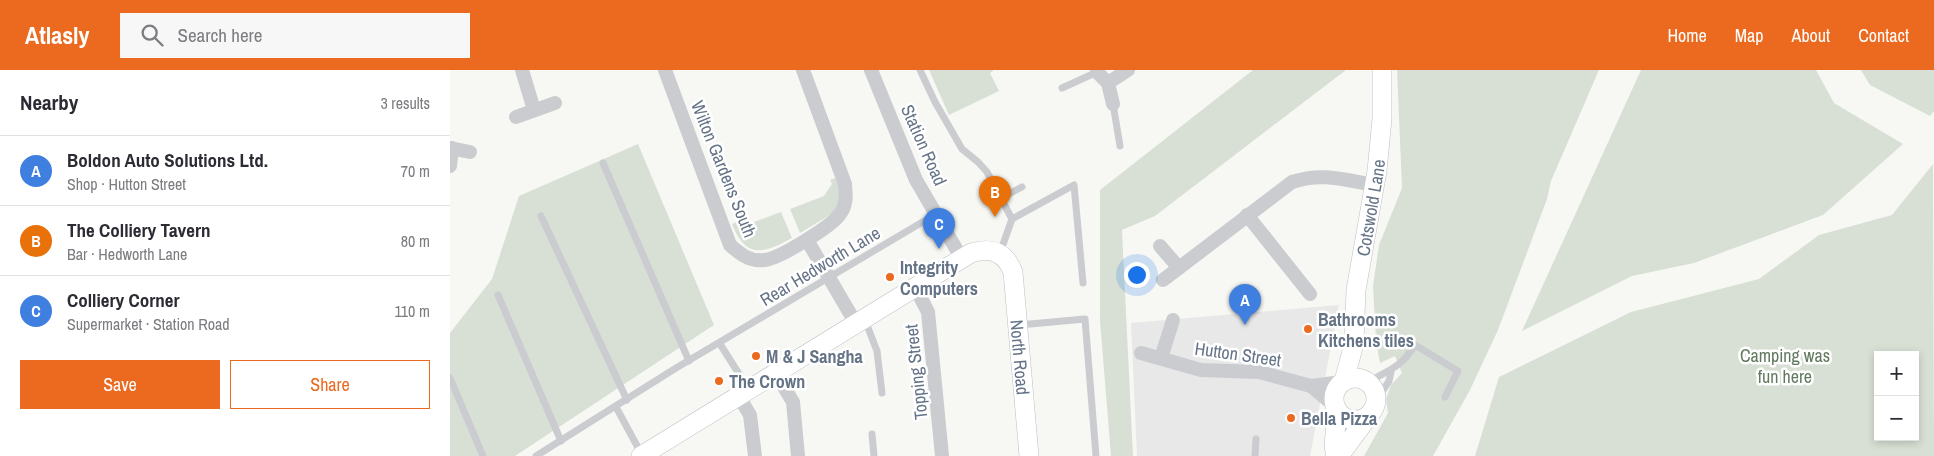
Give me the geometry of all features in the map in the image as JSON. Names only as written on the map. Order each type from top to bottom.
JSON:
[{"type":"street","points":[[522,70],[534,110]]},
{"type":"street","name":"Wilton Gardens South","points":[[665,70],[730,245],[739,254],[750,259],[764,260],[775,258],[807,240],[839,216],[845,203],[845,184],[803,70]]},
{"type":"street","name":"Station Road","points":[[871,70],[916,180],[962,259]]},
{"type":"street","points":[[1108,83],[1128,70]]},
{"type":"street","name":"Cotswold Lane","points":[[1343,382],[1354,344],[1356,290],[1375,185],[1382,119],[1382,70]]},
{"type":"street","points":[[1097,72],[1108,83],[1114,104]]},
{"type":"street","points":[[516,116],[555,103]]},
{"type":"street","points":[[450,166],[451,148],[470,152]]},
{"type":"street","points":[[1163,280],[1292,182],[1310,176],[1375,185]]},
{"type":"street","points":[[1247,215],[1310,294]]},
{"type":"street","points":[[807,240],[829,278],[860,320]]},
{"type":"street","points":[[1160,246],[1178,268]]},
{"type":"street","points":[[642,455],[962,259],[982,250],[1004,257]]},
{"type":"street","name":"North Road","points":[[1004,257],[1014,279],[1029,456]]},
{"type":"street","name":"Topping Street","points":[[915,287],[928,312],[942,456]]},
{"type":"street","points":[[1160,358],[1173,320]]},
{"type":"street","name":"Cotswold Lane","points":[[1354,344],[1368,381]]},
{"type":"street","name":"Hutton Street","points":[[1140,353],[1201,370],[1259,372],[1311,386],[1343,382]]},
{"type":"street","points":[[775,372],[793,402],[798,456]]},
{"type":"street","points":[[1355,378],[1368,381],[1375,391],[1373,408],[1337,456],[1334,446],[1337,408],[1335,394],[1343,382],[1355,378]]},
{"type":"street","name":"Hutton Street","points":[[1311,386],[1337,408]]},
{"type":"street","points":[[743,392],[750,415],[755,456]]},
{"type":"street","points":[[1337,408],[1347,418],[1353,420],[1373,408]]},
{"type":"lane","points":[[920,70],[935,102],[962,149],[987,172],[1012,219],[1004,257]]},
{"type":"lane","points":[[1062,88],[1097,72]]},
{"type":"lane","points":[[1114,104],[1120,146]]},
{"type":"lane","points":[[603,163],[689,361]]},
{"type":"lane","points":[[1012,219],[1074,185],[1083,283]]},
{"type":"lane","points":[[1001,198],[1022,187]]},
{"type":"lane","name":"Rear Hedworth Lane","points":[[536,456],[689,361],[936,214]]},
{"type":"lane","points":[[541,216],[627,400]]},
{"type":"lane","points":[[498,295],[561,441]]},
{"type":"lane","points":[[1018,325],[1085,319],[1096,456]]},
{"type":"lane","points":[[860,320],[877,351],[882,393]]},
{"type":"lane","points":[[720,344],[743,392]]},
{"type":"lane","points":[[1368,381],[1391,372],[1406,358],[1415,345],[1458,371],[1446,397]]},
{"type":"lane","points":[[1373,408],[1390,381],[1391,372]]},
{"type":"lane","points":[[450,378],[483,456]]},
{"type":"lane","points":[[616,407],[642,455]]},
{"type":"lane","points":[[872,434],[874,456]]},
{"type":"lane","points":[[1254,456],[1256,439]]},
{"type":"shaded area","points":[[1339,305],[1310,456],[1137,456],[1131,323]]},
{"type":"green space","points":[[929,70],[994,70],[990,73],[999,91],[949,115]]},
{"type":"green space","points":[[1253,70],[1346,70],[1155,216],[1122,230],[1133,456],[1111,456],[1100,321],[1100,190]]},
{"type":"green space","points":[[1397,70],[1599,70],[1551,181],[1547,199],[1498,330],[1470,390],[1433,456],[1364,456],[1388,413],[1386,399],[1391,385],[1402,373],[1395,356],[1380,363],[1376,341],[1373,286],[1379,245],[1402,188]]},
{"type":"green space","points":[[1641,70],[1816,70],[1834,103],[1903,144],[1823,215],[1694,263],[1632,276],[1522,331]]},
{"type":"green space","points":[[1861,70],[1934,70],[1934,111],[1930,116],[1870,85]]},
{"type":"green space","points":[[638,144],[714,325],[515,456],[450,456],[450,333],[492,279],[519,196]]},
{"type":"green space","name":"Camping was fun here","points":[[1933,164],[1934,456],[1475,456],[1499,377],[1631,312],[1759,279],[1819,235],[1892,215]]},
{"type":"green space","points":[[835,178],[842,191],[838,210],[800,233],[790,209],[824,196],[832,184],[830,180]]},
{"type":"green space","points":[[781,212],[792,238],[764,250],[749,248],[737,235],[732,224],[741,220],[751,223]]},
{"type":"place","name":"The Colliery Tavern","points":[[995,217]]},
{"type":"place","name":"Colliery Corner","points":[[939,249]]},
{"type":"place","name":"Integrity Computers","points":[[890,277]]},
{"type":"place","name":"Boldon Auto Solutions Ltd.","points":[[1245,325]]},
{"type":"place","name":"Bathrooms Kitchens tiles","points":[[1308,329]]},
{"type":"place","name":"M & J Sangha","points":[[756,356]]},
{"type":"place","name":"The Crown","points":[[719,381]]},
{"type":"place","name":"Bella Pizza","points":[[1291,418]]}]
